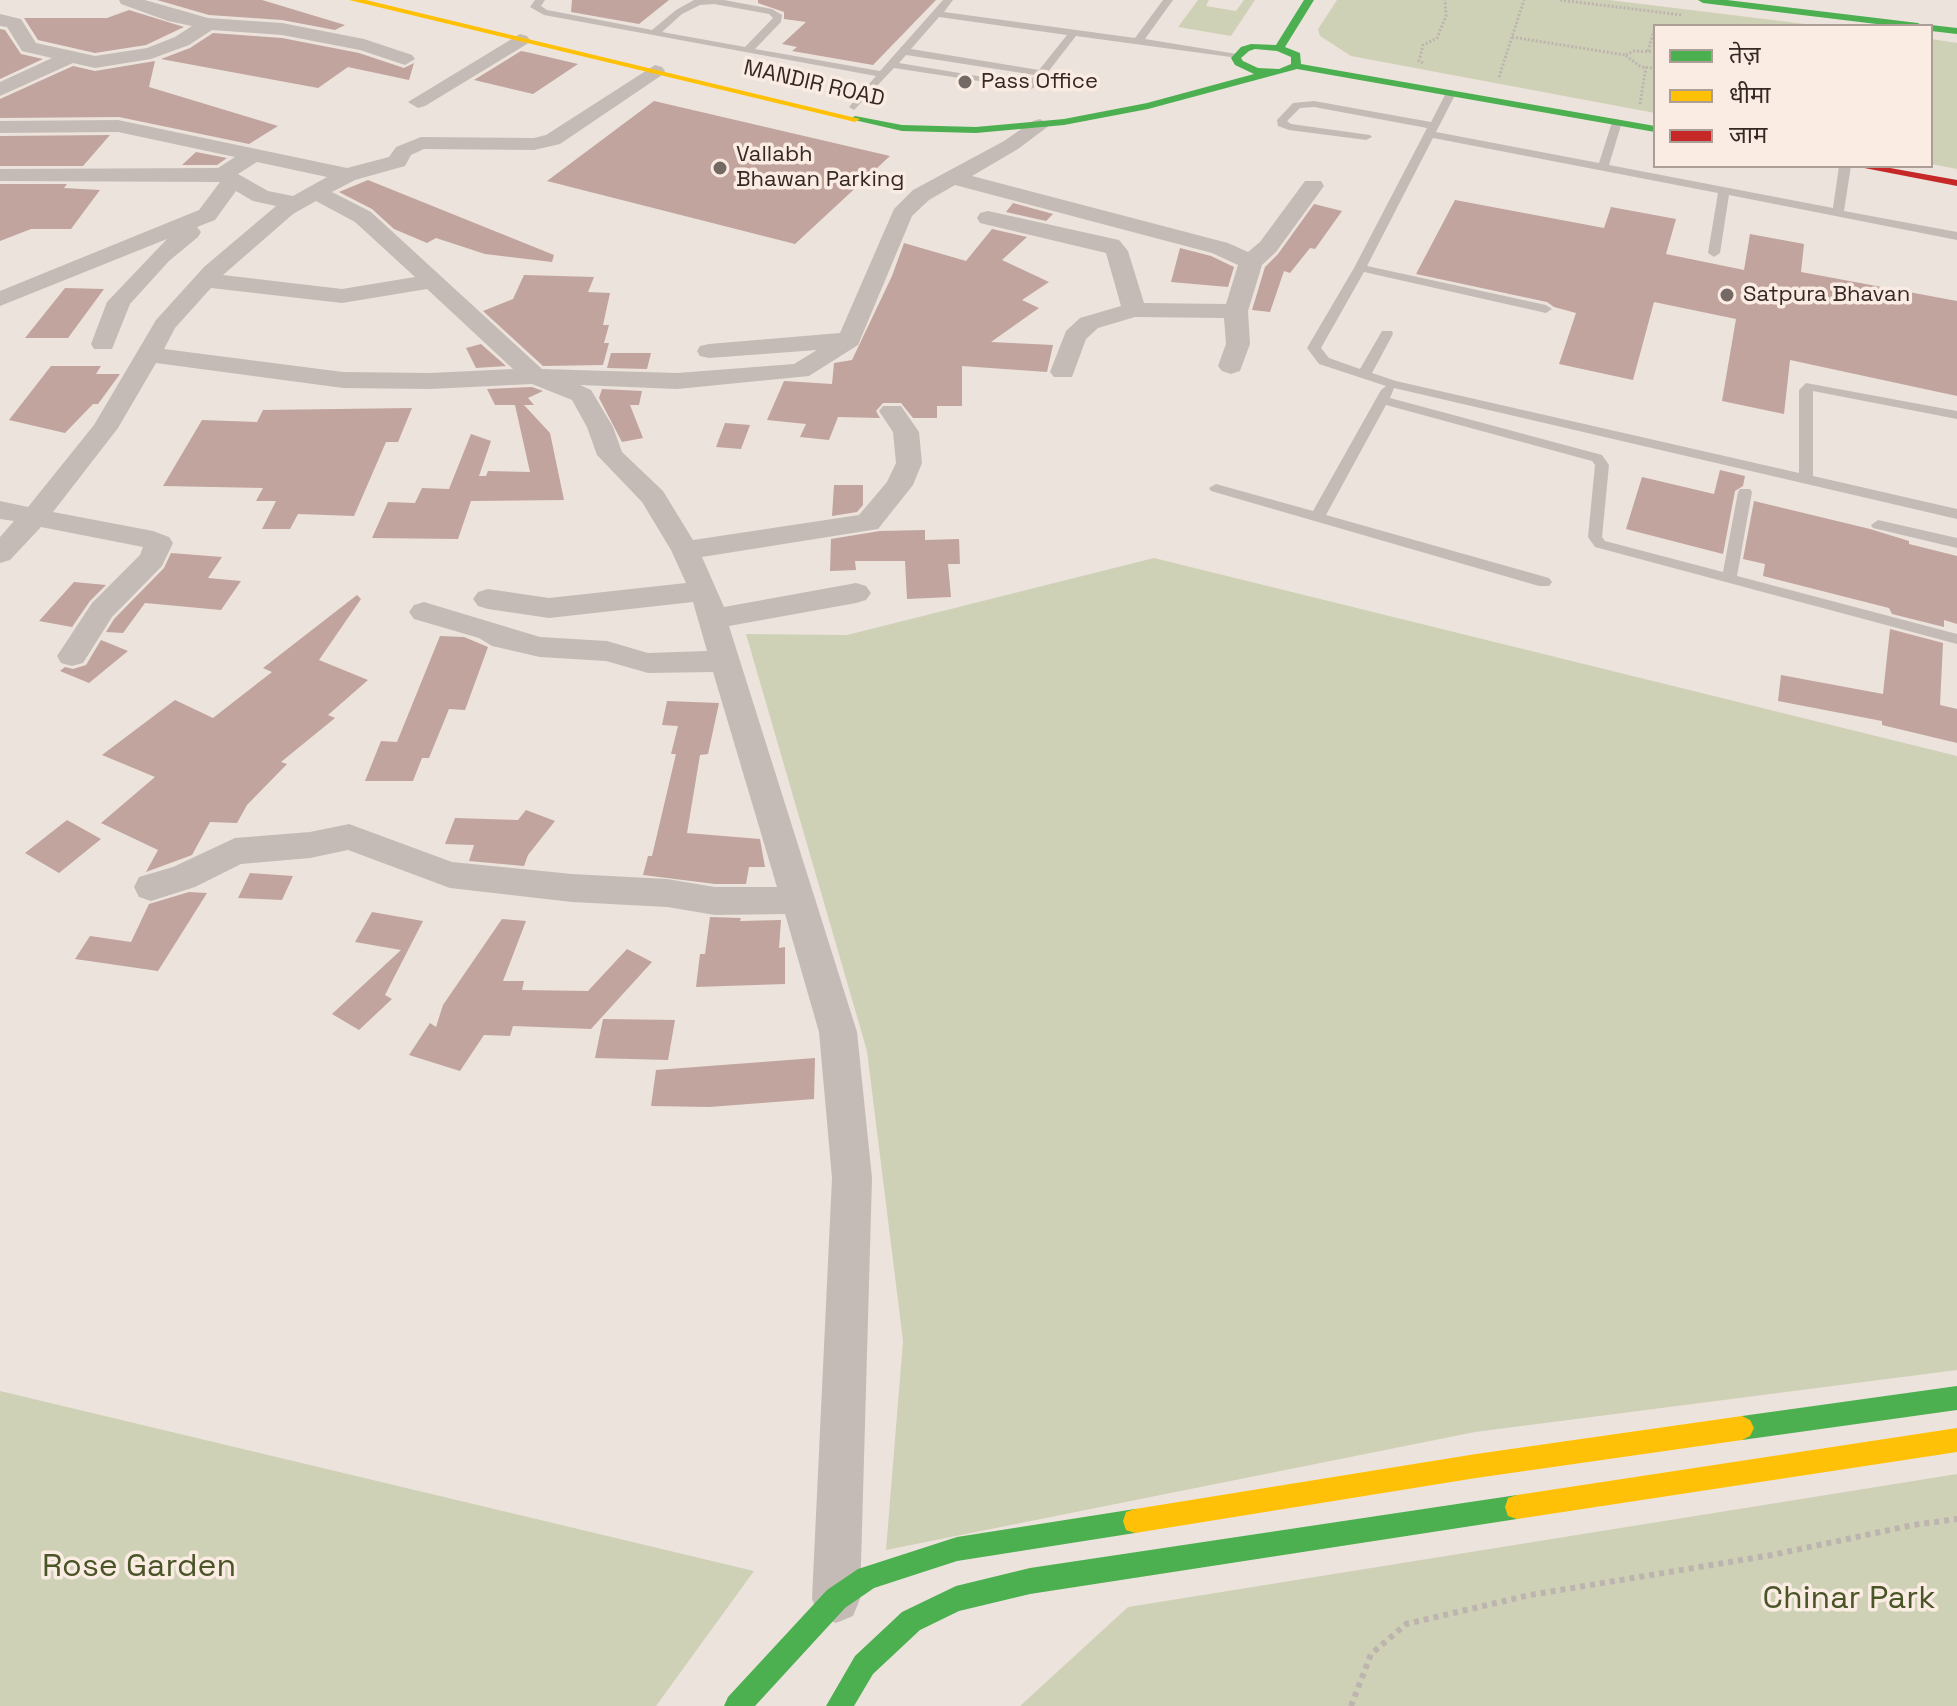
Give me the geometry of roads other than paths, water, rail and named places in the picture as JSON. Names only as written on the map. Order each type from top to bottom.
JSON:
[{"type":"street","points":[[128,0],[175,17],[208,24],[282,29],[364,45],[405,59]]},
{"type":"street","name":"MANDIR ROAD","points":[[354,0],[393,2],[916,119],[1010,119],[1133,99],[1238,59],[1255,46]]},
{"type":"street","points":[[1279,48],[1309,0]]},
{"type":"street","points":[[1703,0],[1901,24]]},
{"type":"street","name":"MANDIR ROAD","points":[[393,2],[520,40],[886,126],[976,130],[1040,125],[1148,106],[1296,66]]},
{"type":"street","points":[[3,10],[29,47],[95,62],[151,53],[182,41],[208,24]]},
{"type":"street","points":[[1269,23],[1255,46],[1279,48],[1296,55],[1296,66],[1653,129]]},
{"type":"street","points":[[1933,28],[1957,31]]},
{"type":"street","points":[[418,102],[520,40]]},
{"type":"street","points":[[0,90],[69,57]]},
{"type":"street","points":[[1238,59],[1268,73]]},
{"type":"street","points":[[0,554],[35,516],[105,428],[165,325],[205,280],[306,198],[347,175],[397,161],[403,151],[421,143],[534,144],[553,140],[655,71]]},
{"type":"street","points":[[147,354],[343,380],[430,381],[535,376],[677,381],[800,371],[849,340],[902,214],[921,195],[955,178],[1040,125]]},
{"type":"street","points":[[0,127],[118,126],[347,175]]},
{"type":"street","points":[[103,344],[119,302],[129,289],[207,215],[227,178],[256,155]]},
{"type":"street","points":[[1871,168],[1957,183]]},
{"type":"street","points":[[0,175],[227,178],[261,196],[306,198],[363,217],[535,376],[582,395],[600,427],[610,455],[653,497],[685,550],[708,605],[726,661],[838,1032],[852,1178],[836,1599]]},
{"type":"street","points":[[955,178],[1220,248],[1251,262]]},
{"type":"street","points":[[1231,366],[1238,344],[1236,311],[1251,262],[1268,247],[1313,186]]},
{"type":"street","points":[[0,299],[207,215]]},
{"type":"street","points":[[988,218],[1111,245],[1117,251],[1134,310]]},
{"type":"street","points":[[205,280],[342,296],[435,281]]},
{"type":"street","points":[[1063,372],[1075,336],[1089,323],[1134,310],[1236,311]]},
{"type":"street","points":[[709,351],[849,340]]},
{"type":"street","points":[[685,550],[868,523],[899,485],[909,463],[906,432],[892,411]]},
{"type":"street","points":[[0,510],[159,543],[152,559],[102,610],[72,656]]},
{"type":"street","points":[[488,599],[549,608],[708,605],[856,593]]},
{"type":"street","points":[[424,612],[490,631],[503,639],[540,647],[607,651],[648,663],[726,661]]},
{"type":"street","points":[[151,887],[183,878],[235,851],[310,845],[349,837],[450,875],[572,888],[667,893],[715,901],[799,900]]},
{"type":"street","points":[[737,1706],[836,1599],[867,1578],[957,1549],[1476,1466],[1957,1398]]},
{"type":"street","points":[[839,1706],[864,1665],[911,1621],[956,1599],[1030,1581],[1957,1440]]},
{"type":"lane","points":[[540,0],[535,7],[544,12],[885,75]]},
{"type":"lane","points":[[854,107],[948,0]]},
{"type":"lane","points":[[1137,43],[1168,0]]},
{"type":"lane","points":[[655,32],[679,12],[698,2],[714,1],[776,14],[776,22],[747,51]]},
{"type":"lane","points":[[937,14],[1238,59]]},
{"type":"lane","points":[[892,65],[1027,87],[1033,84],[1072,35]]},
{"type":"lane","points":[[901,51],[1041,73]]},
{"type":"lane","points":[[1451,93],[1360,268],[1314,348],[1324,361],[1392,384],[1957,514]]},
{"type":"lane","points":[[1366,137],[1289,127],[1282,124],[1282,120],[1297,105],[1314,104],[1603,167],[1957,236]]},
{"type":"lane","points":[[1603,167],[1617,122]]},
{"type":"lane","points":[[1838,213],[1845,168]]},
{"type":"lane","points":[[1714,253],[1724,191]]},
{"type":"lane","points":[[1360,268],[1546,309]]},
{"type":"lane","points":[[1363,376],[1387,334]]},
{"type":"lane","points":[[1317,517],[1392,384]]},
{"type":"lane","points":[[1806,481],[1806,390],[1811,386],[1957,415]]},
{"type":"lane","points":[[1383,400],[1597,458],[1602,465],[1595,537],[1600,544],[1957,639]]},
{"type":"lane","points":[[1216,488],[1544,582]]},
{"type":"lane","points":[[1729,580],[1745,492]]},
{"type":"lane","points":[[1878,525],[1957,543]]},
{"type":"place","name":"Pass Office","points":[[965,82]]},
{"type":"place","name":"Vallabh Bhawan Parking","points":[[720,168]]},
{"type":"place","name":"Satpura Bhavan","points":[[1727,295]]},
{"type":"park label","name":"Rose Garden","points":[[139,1567]]},
{"type":"park label","name":"Chinar Park","points":[[1849,1599]]}]
